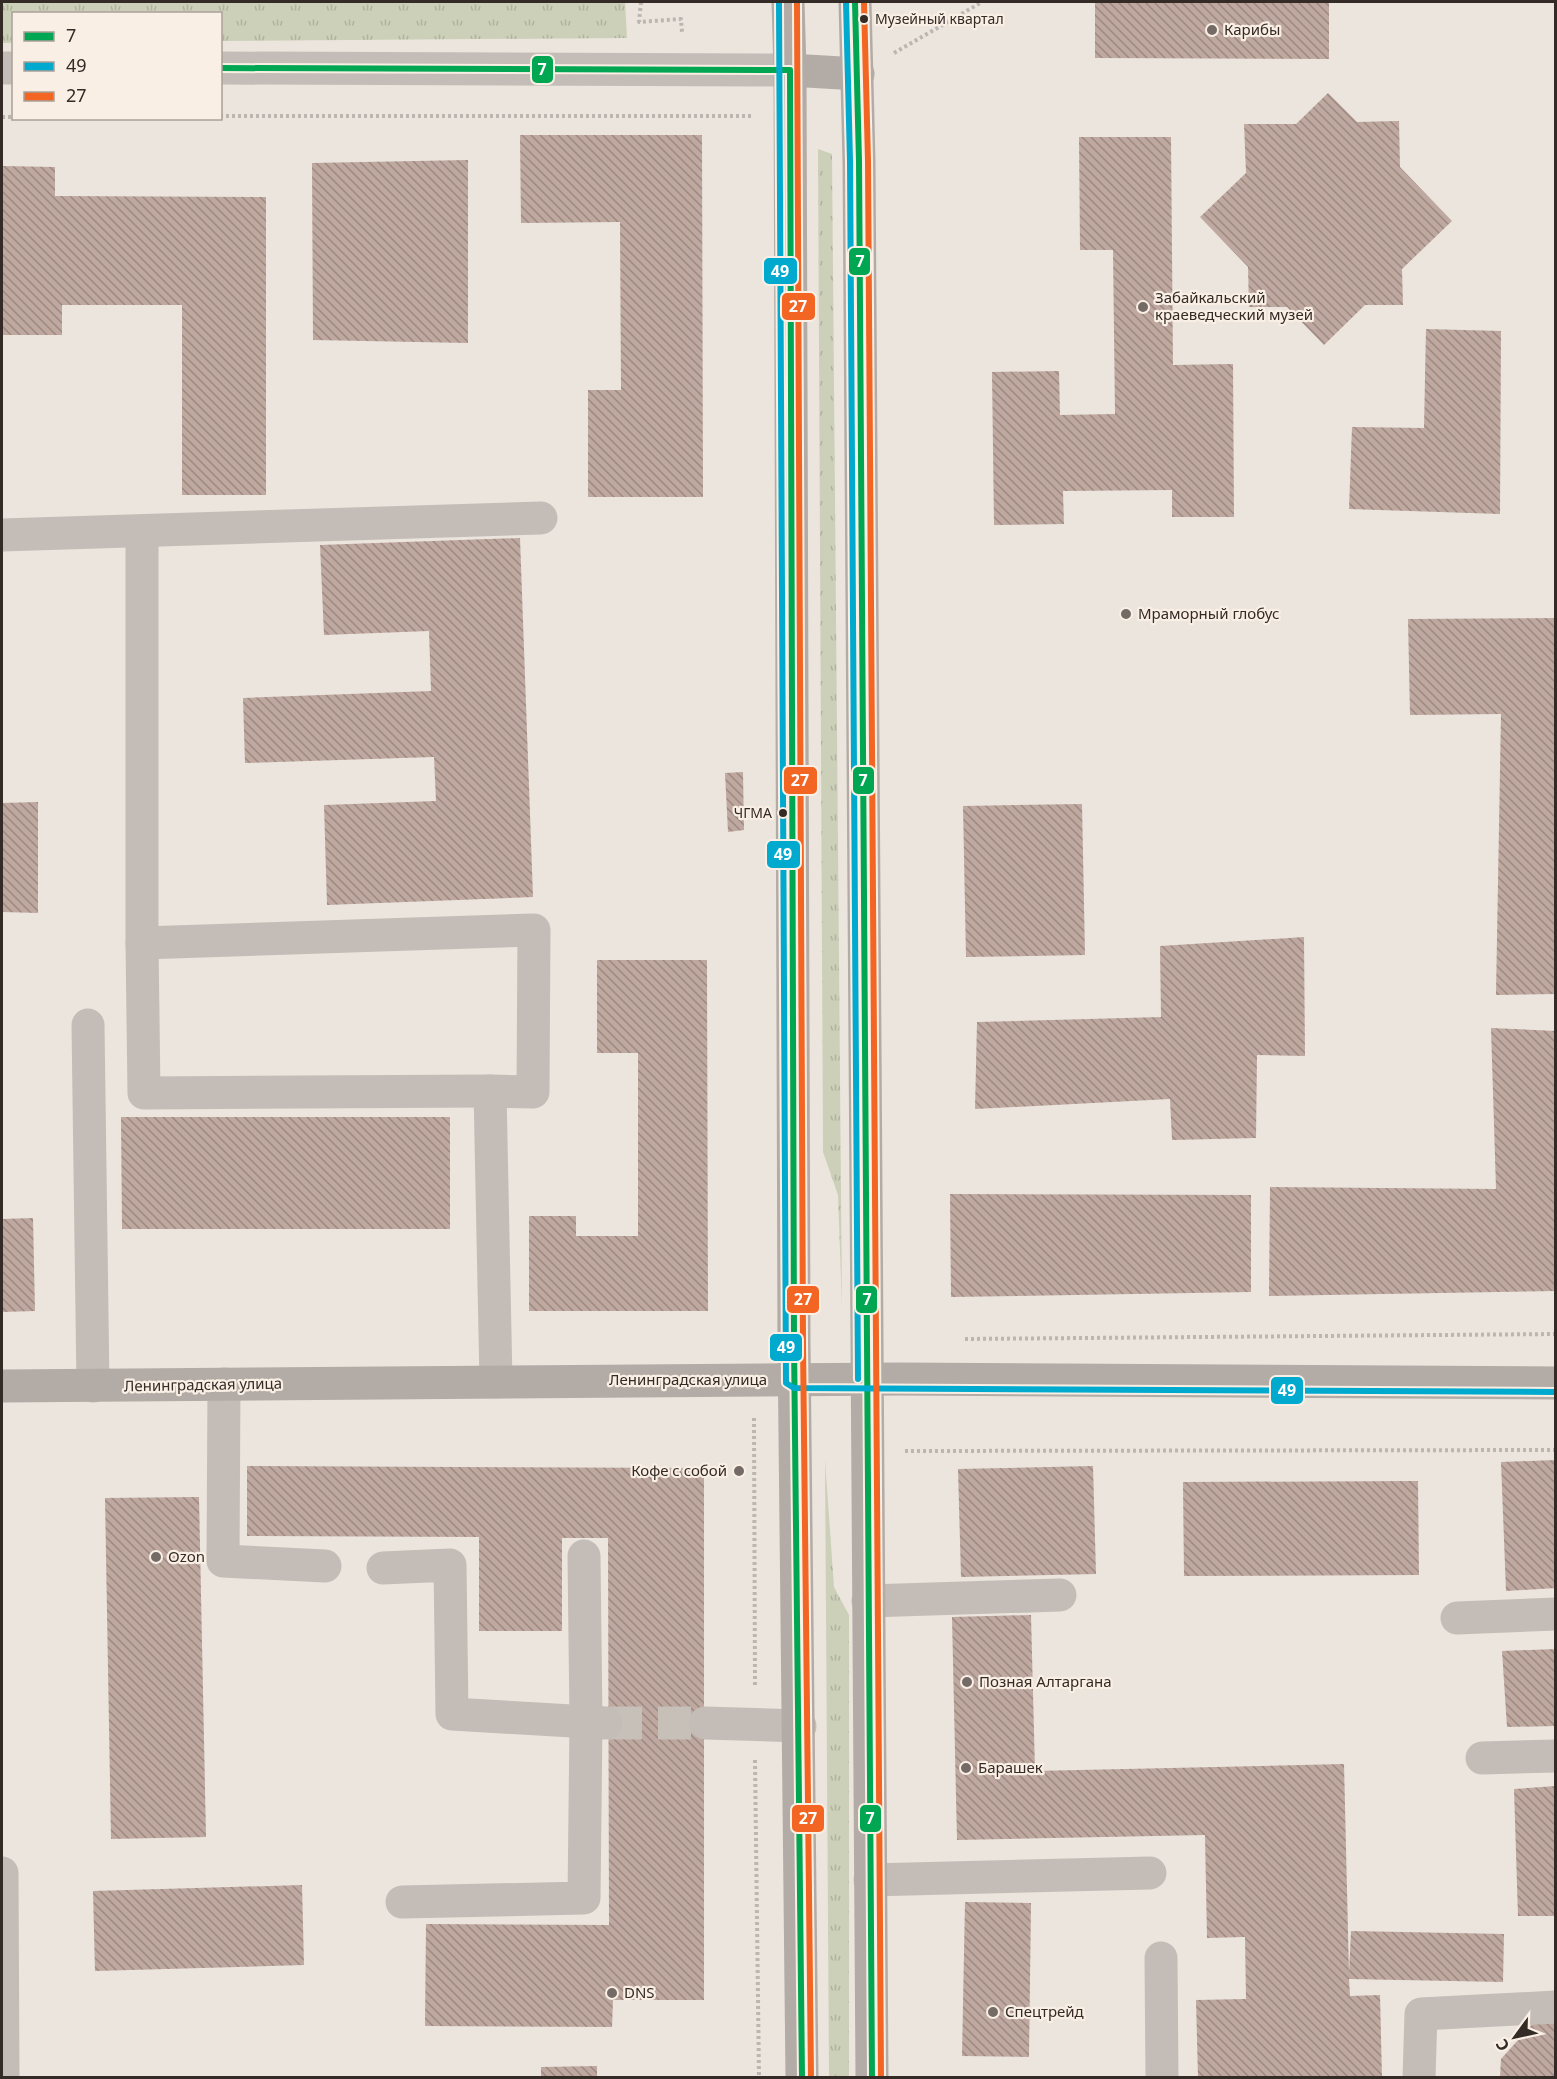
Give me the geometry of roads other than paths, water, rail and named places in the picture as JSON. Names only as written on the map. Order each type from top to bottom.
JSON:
[{"type":"main road","points":[[788,2],[794,1380],[800,1726],[802,2078]]},
{"type":"main road","points":[[855,2],[858,74],[872,2078]]},
{"type":"main road","points":[[790,70],[858,74]]},
{"type":"main road","name":"Ленинградская улица","points":[[2,1386],[867,1379],[1556,1383]]},
{"type":"street","points":[[222,68],[790,70]]},
{"type":"street","points":[[2,536],[541,518]]},
{"type":"street","points":[[141,943],[534,930],[533,1092],[144,1093],[141,943],[142,531]]},
{"type":"street","points":[[88,1025],[93,1386]]},
{"type":"street","points":[[490,1091],[496,1382]]},
{"type":"street","points":[[224,1384],[223,1561],[325,1566]]},
{"type":"street","points":[[402,1902],[584,1898],[597,1722],[584,1556]]},
{"type":"street","points":[[383,1568],[450,1565],[453,1714],[597,1722]]},
{"type":"street","points":[[868,1601],[1060,1595]]},
{"type":"street","points":[[1457,1618],[1556,1614]]},
{"type":"street","points":[[705,1723],[800,1726]]},
{"type":"street","points":[[1482,1758],[1556,1756]]},
{"type":"street","points":[[2,1873],[3,2078]]},
{"type":"street","points":[[870,1880],[1150,1873]]},
{"type":"street","points":[[1161,1958],[1162,2078]]},
{"type":"street","points":[[1419,2078],[1422,2014],[1556,2007]]},
{"type":"tunnel","points":[[609,1723],[705,1723]]},
{"type":"place","name":"Музейный квартал","points":[[864,19]]},
{"type":"place","name":"Карибы","points":[[1212,30]]},
{"type":"place","name":"Забайкальский краеведческий музей","points":[[1143,307]]},
{"type":"place","name":"Мраморный глобус","points":[[1126,614]]},
{"type":"place","name":"ЧГМА","points":[[783,813]]},
{"type":"place","name":"Кофе с собой","points":[[739,1471]]},
{"type":"place","name":"Ozon","points":[[156,1557]]},
{"type":"place","name":"Позная Алтаргана","points":[[967,1682]]},
{"type":"place","name":"Барашек","points":[[966,1768]]},
{"type":"place","name":"DNS","points":[[612,1993]]},
{"type":"place","name":"Спецтрейд","points":[[993,2012]]}]
